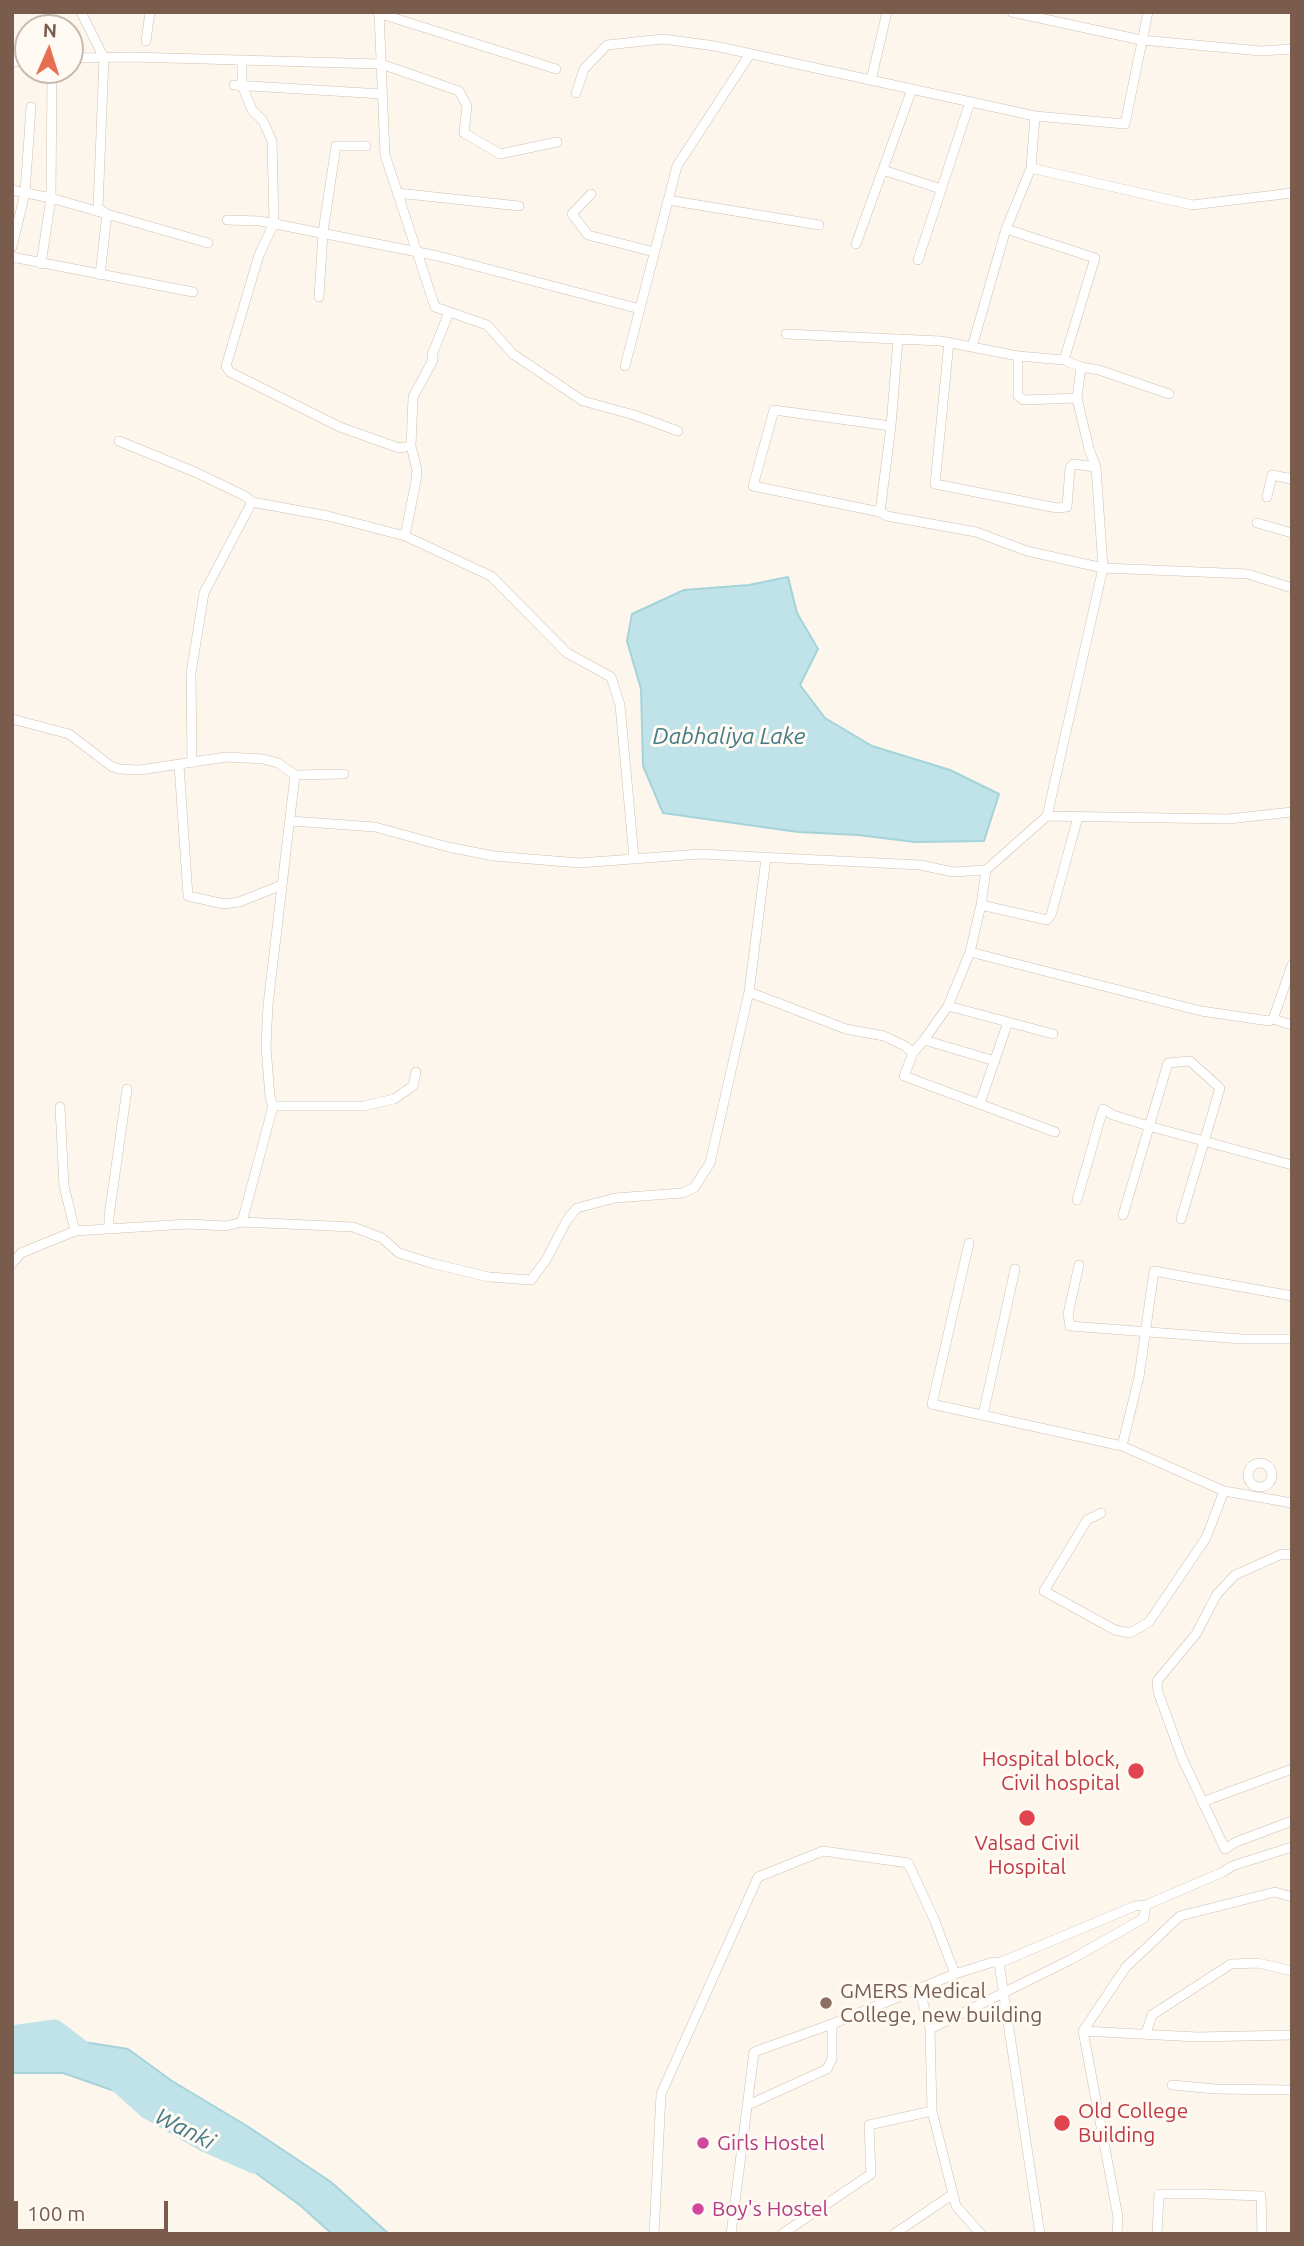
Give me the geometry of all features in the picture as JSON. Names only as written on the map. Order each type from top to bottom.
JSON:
[{"type":"street","points":[[81,12],[104,58],[98,208],[107,214]]},
{"type":"street","points":[[146,41],[150,12]]},
{"type":"street","points":[[871,80],[887,12]]},
{"type":"street","points":[[1012,12],[1141,40],[1261,51],[1292,49]]},
{"type":"street","points":[[576,93],[584,69],[607,45],[663,39],[750,54],[1035,116],[1125,124],[1147,12]]},
{"type":"street","points":[[556,69],[379,13],[385,155],[417,254],[435,307],[487,325],[513,354],[583,401],[678,431]]},
{"type":"street","points":[[625,366],[677,166],[750,54]]},
{"type":"street","points":[[84,58],[381,64],[459,91],[467,106],[464,133],[499,154],[558,142]]},
{"type":"street","points":[[242,60],[238,85],[252,110],[263,121],[272,141],[274,223],[255,267],[226,366],[230,372],[340,427],[399,448],[411,446]]},
{"type":"street","points":[[41,264],[51,198],[52,84]]},
{"type":"street","points":[[238,85],[382,94]]},
{"type":"street","points":[[856,244],[912,89]]},
{"type":"street","points":[[918,260],[970,102]]},
{"type":"street","points":[[12,247],[25,193],[32,107]]},
{"type":"street","points":[[972,347],[1006,229],[1031,169],[1035,116]]},
{"type":"street","points":[[319,297],[323,232],[336,146],[366,146]]},
{"type":"street","points":[[1031,169],[1192,205],[1292,193]]},
{"type":"street","points":[[883,170],[942,189]]},
{"type":"street","points":[[12,190],[51,198],[208,243]]},
{"type":"street","points":[[397,193],[519,206]]},
{"type":"street","points":[[591,194],[572,214],[589,235],[654,252]]},
{"type":"street","points":[[668,200],[819,225]]},
{"type":"street","points":[[100,275],[107,214]]},
{"type":"street","points":[[227,220],[274,223],[323,232],[451,260],[640,309]]},
{"type":"street","points":[[1006,229],[1095,258],[1064,360]]},
{"type":"street","points":[[12,257],[192,292]]},
{"type":"street","points":[[405,537],[417,470],[411,446],[413,397],[433,360],[432,355],[449,312]]},
{"type":"street","points":[[786,334],[949,342],[1018,356],[1064,360],[1169,394]]},
{"type":"street","points":[[880,512],[898,339]]},
{"type":"street","points":[[949,342],[935,484],[1057,508],[1067,507],[1070,468],[1073,464],[1096,467]]},
{"type":"street","points":[[1018,356],[1018,396],[1024,400],[1077,398]]},
{"type":"street","points":[[291,821],[375,827],[448,847],[494,856],[579,863],[701,854],[920,865],[953,872],[986,870],[1047,816],[1103,568],[1096,467],[1077,398],[1081,367]]},
{"type":"street","points":[[891,426],[774,410],[753,486],[880,512],[887,516],[976,532],[1027,551],[1103,568],[1248,574],[1292,588]]},
{"type":"street","points":[[120,440],[195,472],[245,496],[251,502],[328,516],[405,537],[491,576],[567,653],[611,677],[620,705],[634,858]]},
{"type":"street","points":[[1267,497],[1272,475],[1292,479]]},
{"type":"street","points":[[192,763],[191,673],[204,593],[251,502]]},
{"type":"street","points":[[1257,523],[1292,533]]},
{"type":"street","points":[[12,719],[69,734],[111,766],[119,769],[140,770],[226,757],[263,759],[278,763],[295,775],[344,774]]},
{"type":"street","points":[[179,765],[188,896],[225,904],[239,902],[282,886]]},
{"type":"street","points":[[242,1222],[273,1106],[266,1047],[268,1005],[295,775]]},
{"type":"street","points":[[1047,816],[1228,819],[1292,812]]},
{"type":"street","points":[[981,905],[1046,920],[1051,915],[1078,817]]},
{"type":"street","points":[[12,1264],[21,1253],[75,1231],[188,1224],[226,1226],[242,1222],[353,1227],[382,1238],[399,1253],[434,1264],[489,1277],[531,1280],[577,1208],[615,1198],[682,1193],[694,1188],[710,1163],[749,992],[766,858]]},
{"type":"street","points":[[986,870],[970,952],[948,1006],[913,1053],[904,1076],[1055,1132]]},
{"type":"street","points":[[970,952],[1201,1012],[1269,1021],[1273,1019],[1292,1025]]},
{"type":"street","points":[[1273,1019],[1292,965]]},
{"type":"street","points":[[749,992],[846,1029],[884,1036],[913,1053]]},
{"type":"street","points":[[948,1006],[1054,1034]]},
{"type":"street","points":[[980,1103],[1008,1022]]},
{"type":"street","points":[[923,1040],[995,1061]]},
{"type":"street","points":[[1124,1215],[1168,1063],[1190,1061],[1220,1087],[1181,1219]]},
{"type":"street","points":[[273,1106],[364,1107],[394,1099],[412,1086],[416,1072]]},
{"type":"street","points":[[109,1227],[108,1216],[127,1089]]},
{"type":"street","points":[[60,1107],[64,1186],[75,1231]]},
{"type":"street","points":[[1077,1200],[1103,1109],[1148,1126],[1292,1165]]},
{"type":"street","points":[[969,1243],[932,1404],[1122,1446],[1224,1491],[1292,1503]]},
{"type":"street","points":[[1079,1265],[1068,1314],[1070,1326],[1242,1339],[1292,1339]]},
{"type":"street","points":[[983,1415],[1015,1269]]},
{"type":"street","points":[[1122,1446],[1139,1377],[1154,1271],[1292,1297]]},
{"type":"street","points":[[1101,1514],[1087,1520],[1044,1591],[1115,1630],[1130,1633],[1149,1622],[1206,1538],[1224,1491]]},
{"type":"street","points":[[1292,1555],[1282,1554],[1235,1575],[1217,1594],[1196,1634],[1157,1681],[1158,1692],[1182,1758],[1225,1849],[1236,1842],[1292,1822]]},
{"type":"street","points":[[1202,1802],[1292,1769]]},
{"type":"street","points":[[731,2234],[754,2052],[832,2024],[955,1974],[993,1962],[999,1963],[1135,1906],[1146,1905],[1232,1866],[1292,1847]]},
{"type":"street","points":[[654,2234],[661,2094],[758,1877],[823,1851],[908,1863],[934,1919],[955,1974]]},
{"type":"street","points":[[1118,2234],[1118,2217],[1083,2031],[1126,1967],[1180,1916],[1275,1892],[1292,1898]]},
{"type":"street","points":[[930,2029],[1063,1964],[1144,1918],[1146,1905]]},
{"type":"street","points":[[999,1963],[1006,1992],[1040,2234]]},
{"type":"street","points":[[1146,2033],[1152,2015],[1231,1964],[1258,1963],[1292,1971]]},
{"type":"street","points":[[919,1988],[930,2029],[932,2111],[956,2206],[981,2234]]},
{"type":"street","points":[[748,2105],[827,2069],[832,2059],[832,2024]]},
{"type":"street","points":[[1083,2031],[1197,2036],[1292,2035]]},
{"type":"street","points":[[1172,2085],[1216,2089],[1292,2090]]},
{"type":"street","points":[[782,2234],[871,2174],[869,2125],[932,2111]]},
{"type":"street","points":[[894,2234],[953,2194]]},
{"type":"street","points":[[1157,2234],[1159,2194],[1261,2196],[1262,2234]]},
{"type":"water","name":"Dabhaliya Lake","points":[[788,577],[797,613],[818,649],[800,685],[825,718],[872,746],[950,770],[999,794],[984,841],[915,842],[858,835],[798,832],[663,813],[643,766],[641,689],[627,641],[632,614],[684,590],[749,585]]},
{"type":"water","points":[[39,2035],[128,2049],[172,2081],[247,2126],[331,2182],[389,2234],[332,2234],[301,2206],[190,2125],[132,2097],[63,2073],[12,2073],[12,2039]]},
{"type":"waterway","name":"Wanki","points":[[12,2035],[55,2029],[89,2055]]},
{"type":"waterway","name":"Wanki","points":[[116,2081],[147,2109],[204,2142],[254,2164]]},
{"type":"place","name":"Hospital block, Civil hospital","points":[[1136,1771]]},
{"type":"place","name":"Valsad Civil Hospital","points":[[1027,1818]]},
{"type":"place","name":"GMERS Medical College, new building","points":[[826,2003]]},
{"type":"place","name":"Old College Building","points":[[1062,2123]]},
{"type":"place","name":"Girls Hostel","points":[[703,2143]]},
{"type":"place","name":"Boy's Hostel","points":[[698,2209]]}]
